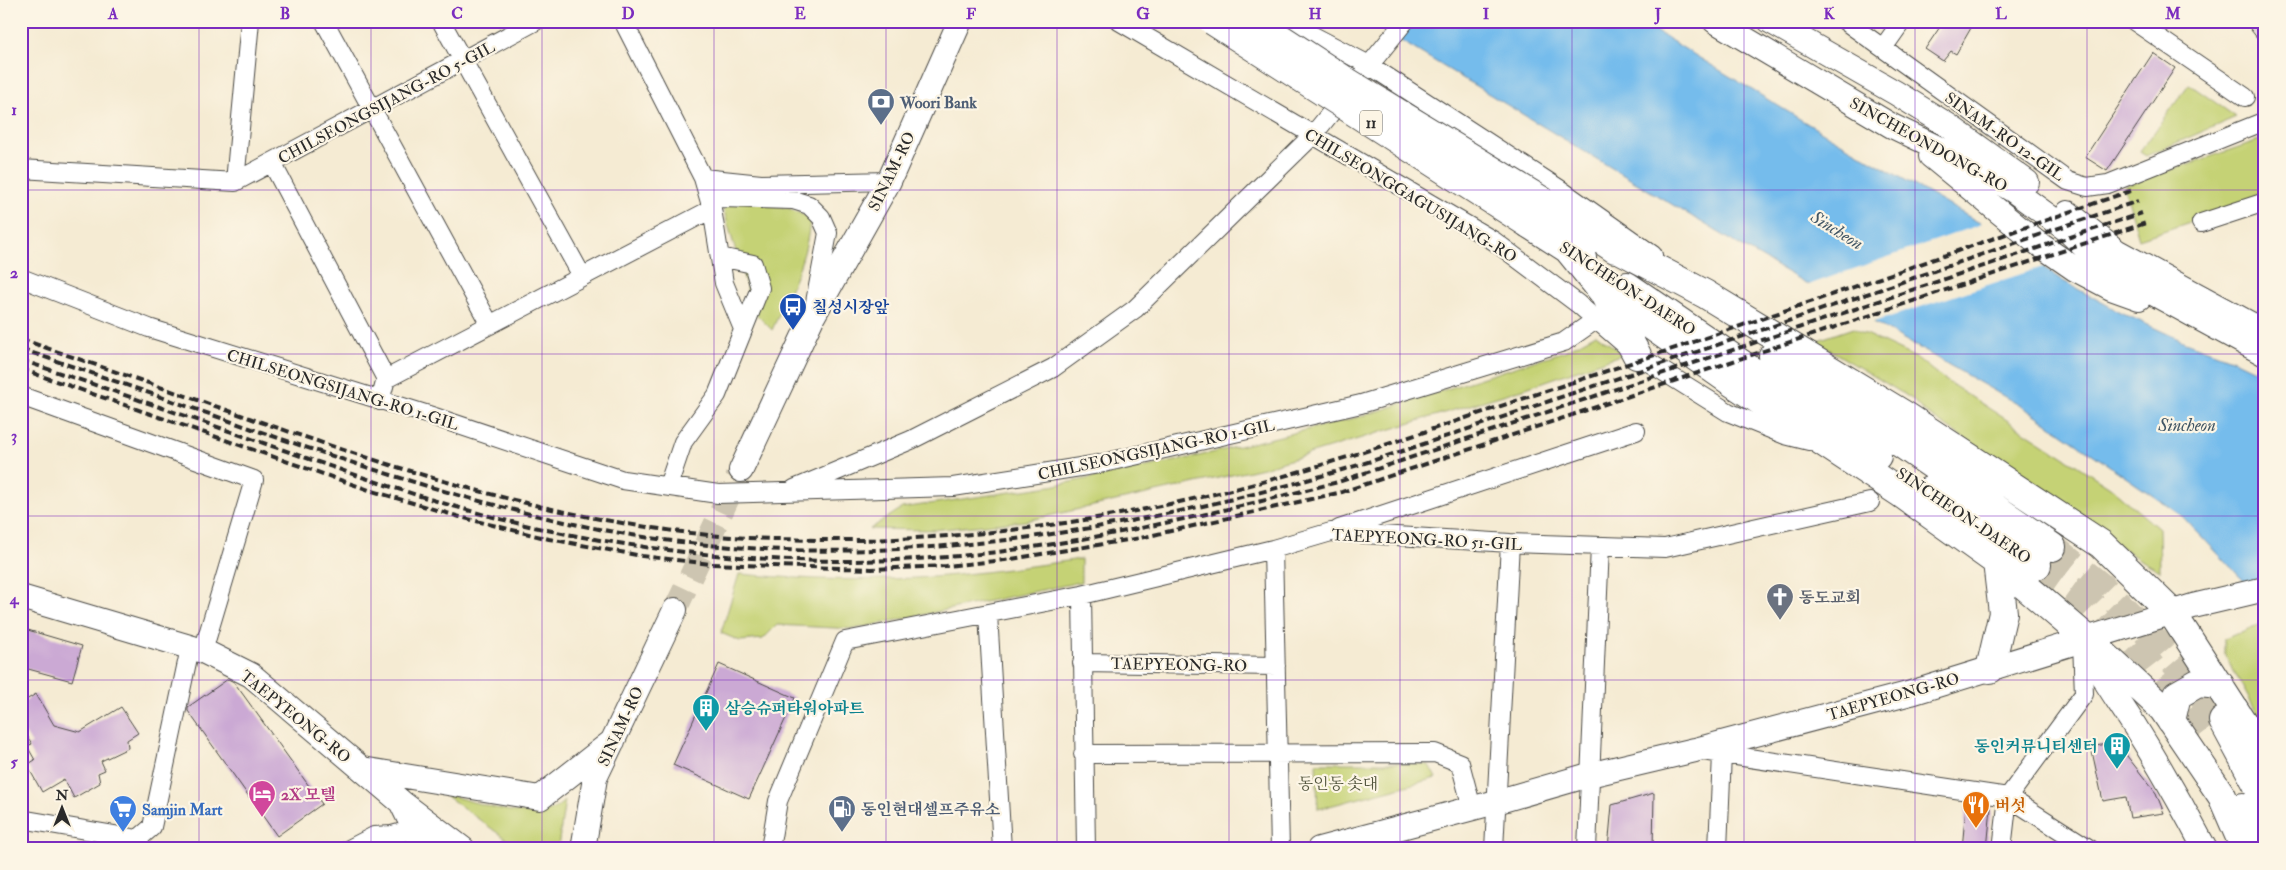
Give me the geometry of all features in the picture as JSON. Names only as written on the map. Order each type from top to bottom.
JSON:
[{"type":"highway","name":"SINCHEON-DAERO","points":[[1213,21],[1536,213],[1600,239],[2026,563]]},
{"type":"highway","name":"SINCHEON-DAERO","points":[[1254,21],[1349,83],[1536,213],[1567,248],[1654,303],[2026,563]]},
{"type":"highway","points":[[1600,239],[1729,309],[1906,416],[2060,519],[2101,544],[2183,609],[2220,685],[2265,757]]},
{"type":"highway","points":[[1567,248],[1602,291],[1637,355]]},
{"type":"highway","points":[[1602,291],[1733,383],[1902,494],[2026,563],[2040,574],[2060,554],[2060,519]]},
{"type":"highway","points":[[2026,563],[2084,640],[2163,709],[2222,796],[2244,849]]},
{"type":"highway","points":[[1990,669],[2002,613],[2026,563]]},
{"type":"highway","points":[[2171,721],[2177,695],[2198,682],[2220,685]]},
{"type":"highway","points":[[2265,799],[2213,728],[2265,846]]},
{"type":"main road","name":"SINAM-RO","points":[[741,470],[813,316],[889,181],[960,21]]},
{"type":"main road","name":"SINCHEONDONG-RO","points":[[1715,21],[1887,123],[1966,183],[2036,242],[2075,269],[2111,288],[2232,335],[2265,354]]},
{"type":"main road","name":"SINCHEONDONG-RO","points":[[1770,21],[1896,93],[1949,126],[2040,192],[2116,251],[2265,332]]},
{"type":"main road","points":[[1804,21],[1883,71],[1896,93],[1887,123]]},
{"type":"main road","points":[[2218,307],[2265,320]]},
{"type":"main road","name":"TAEPYEONG-RO","points":[[1319,849],[1589,775],[1695,750],[1911,693],[2183,609],[2265,588]]},
{"type":"main road","name":"TAEPYEONG-RO","points":[[21,597],[197,650],[251,675],[401,802],[463,849]]},
{"type":"main road","name":"SINAM-RO","points":[[583,849],[595,778],[675,610]]},
{"type":"main road","points":[[2084,640],[2103,680],[2134,725],[2185,811],[2205,849]]},
{"type":"main road","points":[[362,769],[540,798],[613,741]]},
{"type":"main road","points":[[401,802],[419,839]]},
{"type":"street","points":[[324,21],[371,110],[490,324]]},
{"type":"street","points":[[442,21],[582,276]]},
{"type":"street","name":"CHILSEONGSIJANG-RO 5-GIL","points":[[236,182],[536,21]]},
{"type":"street","points":[[623,21],[703,178],[712,209],[724,284],[743,329]]},
{"type":"street","name":"CHILSEONGGAGUSIJANG-RO","points":[[1118,21],[1494,241],[1596,319],[1637,355],[1728,412],[1785,435],[1828,445]]},
{"type":"street","points":[[1285,21],[1369,65],[1562,190],[1729,309]]},
{"type":"street","points":[[785,492],[911,440],[1053,368],[1135,309],[1313,135],[1404,21]]},
{"type":"street","name":"SINAM-RO 12-GIL","points":[[1845,21],[2068,181],[2087,187],[2108,184],[2265,121]]},
{"type":"street","points":[[1882,48],[1902,21]]},
{"type":"street","points":[[2134,21],[2244,97]]},
{"type":"street","points":[[21,169],[236,182],[249,27]]},
{"type":"street","points":[[272,163],[386,379],[380,401]]},
{"type":"street","points":[[703,178],[761,184],[889,181]]},
{"type":"street","name":"SINAM-RO","points":[[703,178],[720,198],[793,200],[809,205],[821,217],[828,233],[813,316]]},
{"type":"street","points":[[2201,223],[2265,202]]},
{"type":"street","points":[[386,379],[712,209]]},
{"type":"street","points":[[668,486],[683,442],[716,395],[760,288],[754,264],[720,257]]},
{"type":"street","name":"CHILSEONGSIJANG-RO 1-GIL","points":[[21,278],[149,328],[623,480],[718,494],[953,487],[1099,464],[1361,404],[1564,342],[1596,319]]},
{"type":"street","points":[[21,396],[254,480],[197,650],[152,827],[137,844],[21,819]]},
{"type":"street","points":[[1331,532],[1636,431]]},
{"type":"street","name":"TAEPYEONG-RO 51-GIL","points":[[770,849],[778,800],[845,641],[1082,595],[1273,549],[1331,532],[1510,543],[1665,548],[1870,502]]},
{"type":"street","points":[[1494,849],[1510,543]]},
{"type":"street","points":[[1587,849],[1600,546]]},
{"type":"street","points":[[1273,549],[1280,849]]},
{"type":"street","points":[[1082,595],[1086,849]]},
{"type":"street","points":[[988,614],[1002,849]]},
{"type":"street","points":[[2002,849],[2008,797],[2084,694],[2084,640]]},
{"type":"street","name":"TAEPYEONG-RO","points":[[1082,663],[1276,666]]},
{"type":"street","points":[[1695,750],[2008,797],[2090,849]]},
{"type":"street","points":[[1084,754],[1435,752],[1460,763],[1472,808]]},
{"type":"street","points":[[1718,849],[1722,754]]},
{"type":"street","points":[[349,849],[374,836],[392,835],[419,839]]},
{"type":"green space","points":[[2189,84],[2236,117],[2146,156],[2140,152]]},
{"type":"green space","points":[[2265,138],[2265,197],[2139,239],[2124,186]]},
{"type":"green space","points":[[720,198],[788,208],[810,218],[801,262],[772,330],[754,312]]},
{"type":"green space","points":[[1853,328],[1918,359],[1942,378],[2110,487],[2159,529],[2160,571],[2137,558],[2003,464],[1923,411],[1912,399],[1815,341]]},
{"type":"green space","points":[[1596,334],[1623,354],[1526,388],[1263,468],[1026,521],[932,530],[870,529],[902,508],[1051,486],[1190,458],[1363,416],[1565,351]]},
{"type":"green space","points":[[1081,559],[1081,582],[854,629],[777,625],[763,639],[740,641],[721,633],[739,574],[869,580],[936,577]]},
{"type":"green space","points":[[2265,622],[2265,728],[2224,653],[2224,639]]},
{"type":"green space","name":"동인동 솟대","points":[[1316,763],[1408,763],[1429,765],[1436,778],[1318,809]]},
{"type":"green space","points":[[444,794],[497,808],[525,813],[549,811],[565,800],[558,847],[529,849],[517,847]]},
{"type":"water","name":"Sincheon","points":[[1368,21],[1639,21],[1808,124],[1985,226],[2063,281],[2120,312],[2185,342],[2234,360],[2265,375],[2265,603],[2182,516],[2033,413],[1741,246]]},
{"type":"pier","points":[[1985,223],[2046,266],[1871,323],[1805,286]]},
{"type":"building","points":[[1944,21],[1975,21],[1956,54],[1951,51],[1943,61],[1925,49]]},
{"type":"building","points":[[2244,21],[2265,21],[2265,48]]},
{"type":"building","points":[[2153,53],[2175,68],[2107,171],[2085,157]]},
{"type":"building","points":[[21,628],[82,646],[72,681],[21,667]]},
{"type":"building","name":"삼승슈퍼타워아파트","points":[[719,664],[795,698],[749,799],[673,765]]},
{"type":"building","points":[[228,679],[234,682],[322,804],[277,836],[188,711],[188,707]]},
{"type":"building","points":[[36,694],[54,725],[80,732],[121,707],[138,733],[127,740],[128,748],[101,761],[105,770],[98,773],[100,783],[74,798],[64,779],[42,792],[27,765],[35,760],[27,746],[32,744],[21,726],[21,703]]},
{"type":"building","name":"동인커뮤니티센터","points":[[2116,742],[2156,793],[2164,813],[2130,818],[2126,797],[2103,801],[2091,747]]},
{"type":"building","points":[[1654,793],[1653,849],[1608,849],[1612,805]]},
{"type":"building","name":"버섯","points":[[1966,806],[1991,808],[1987,849],[1962,849]]},
{"type":"tunnel","points":[[675,610],[741,470]]},
{"type":"tunnel","points":[[2052,547],[2104,589],[2162,648],[2223,720]]},
{"type":"tunnel","points":[[2037,565],[2090,603],[2150,665],[2204,735]]},
{"type":"railway","points":[[21,339],[371,459],[482,492],[537,506],[651,528],[723,536],[819,540],[876,540],[932,537],[1044,526],[1100,517],[1211,495],[1302,471],[1696,341],[2133,190]]},
{"type":"railway","points":[[21,349],[355,464],[450,493],[546,518],[644,537],[730,547],[817,551],[904,549],[991,542],[1077,530],[1163,514],[1248,495],[1332,473],[1715,346],[2138,201]]},
{"type":"railway","points":[[21,360],[410,493],[481,514],[552,531],[607,541],[720,556],[835,561],[949,557],[1047,545],[1131,530],[1338,482],[2142,213]]},
{"type":"railway","points":[[21,369],[369,490],[460,517],[549,539],[642,556],[711,564],[872,569],[946,566],[1005,560],[1140,538],[1342,492],[2146,223]]},
{"type":"place","name":"Woori Bank","points":[[881,126]]},
{"type":"place","name":"칠성시장앞","points":[[793,331]]},
{"type":"place","name":"동도교회","points":[[1780,621]]},
{"type":"place","name":"삼승슈퍼타워아파트","points":[[706,732]]},
{"type":"place","name":"동인커뮤니티센터","points":[[2117,770]]},
{"type":"place","name":"2X 모텔","points":[[262,818]]},
{"type":"place","name":"버섯","points":[[1976,829]]},
{"type":"place","name":"Samjin Mart","points":[[123,833]]},
{"type":"place","name":"동인현대셀프주유소","points":[[842,833]]}]
